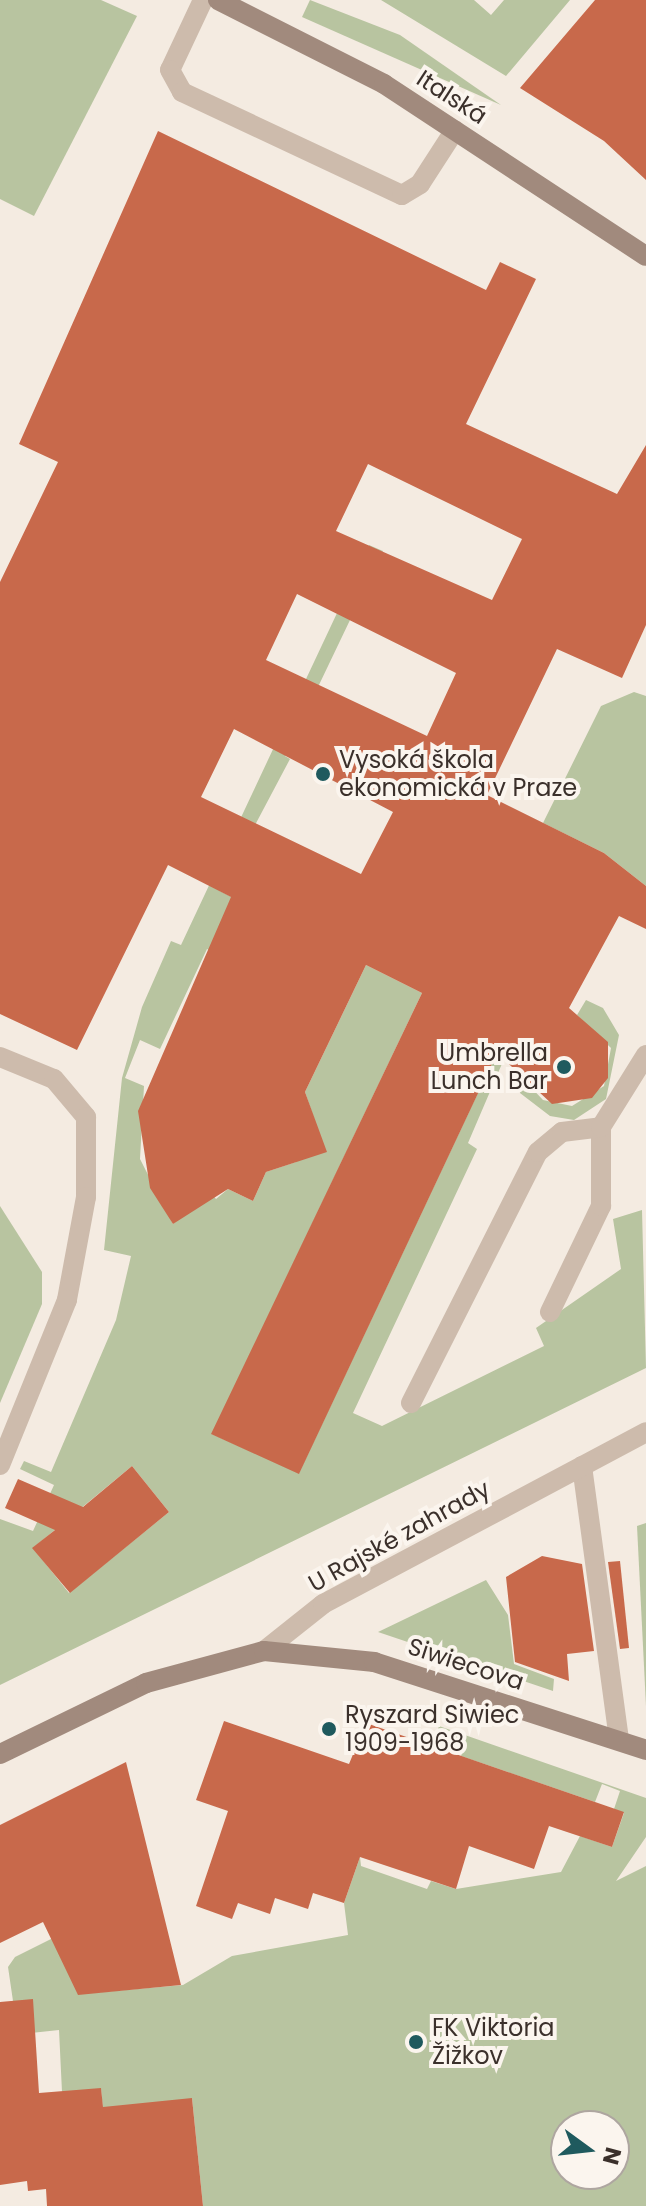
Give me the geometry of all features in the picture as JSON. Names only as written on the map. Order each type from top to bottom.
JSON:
[{"type":"street","points":[[203,0],[170,70],[182,92],[402,195],[420,184],[455,130]]},
{"type":"street","name":"Italská","points":[[218,0],[328,54],[455,130],[646,256]]},
{"type":"street","points":[[550,1312],[601,1206],[601,1127],[646,1055]]},
{"type":"street","points":[[0,1057],[54,1079],[86,1117],[86,1197],[67,1300],[0,1465]]},
{"type":"street","points":[[411,1403],[538,1152],[562,1132],[601,1127]]},
{"type":"street","name":"U Rajské zahrady","points":[[0,1754],[146,1683],[264,1651],[323,1604],[646,1432]]},
{"type":"street","points":[[582,1466],[619,1741]]},
{"type":"street","name":"Siwiecova","points":[[264,1651],[374,1662],[646,1750]]},
{"type":"green space","points":[[0,0],[101,0],[137,16],[34,216],[0,199]]},
{"type":"green space","points":[[310,0],[400,35],[501,105],[302,17]]},
{"type":"green space","points":[[381,0],[474,0],[491,15],[504,0],[570,0],[506,76]]},
{"type":"green space","points":[[369,545],[383,551],[285,756],[290,759],[220,891],[311,938],[294,974],[263,975],[207,949],[160,1049],[140,1040],[125,1078],[144,1086],[140,1159],[173,1224],[210,1192],[216,1199],[228,1189],[253,1201],[266,1172],[296,1162],[315,1121],[305,1092],[366,965],[422,993],[212,1434],[299,1473],[501,1044],[521,1053],[525,1081],[543,1100],[572,1106],[604,1086],[611,1048],[577,1015],[586,1000],[603,1008],[619,1035],[606,1099],[574,1120],[550,1116],[520,1093],[516,1056],[507,1052],[468,1143],[477,1149],[353,1413],[382,1426],[544,1346],[536,1328],[621,1269],[613,1219],[642,1210],[646,1368],[0,1685],[0,1519],[33,1531],[54,1485],[20,1469],[24,1461],[51,1472],[116,1320],[131,1256],[104,1250],[122,1078],[142,1007],[171,941],[181,945]],"holes":[[[132,1466],[169,1512],[69,1593],[33,1548]]]},
{"type":"green space","points":[[634,692],[646,696],[646,886],[604,853],[543,823],[601,706]]},
{"type":"green space","points":[[0,1206],[42,1272],[42,1304],[0,1403]]},
{"type":"green space","points":[[646,1523],[646,1706],[637,1526]]},
{"type":"green space","points":[[486,1580],[508,1615],[514,1664],[554,1679],[553,1691],[378,1632]]},
{"type":"green space","name":"FK Viktoria Žižkov","points":[[439,1726],[646,1798],[646,1837],[616,1881],[646,1866],[646,2206],[203,2206],[192,2098],[110,2183],[101,2089],[62,2092],[59,2030],[31,2033],[13,2001],[8,1967],[15,1957],[61,1934],[91,1993],[183,1985],[232,1956],[348,1935],[344,1903],[360,1857],[361,1866],[427,1889],[431,1881],[456,1889],[561,1872],[580,1836],[612,1847],[624,1813],[614,1809],[620,1791],[602,1784],[595,1802],[461,1756],[466,1743],[454,1739],[450,1751],[433,1745]]},
{"type":"building","points":[[595,0],[646,0],[646,180],[604,141],[520,88]]},
{"type":"building","points":[[158,131],[486,290],[500,262],[536,279],[466,424],[617,494],[646,445],[646,625],[622,678],[557,649],[487,795],[604,853],[646,886],[646,929],[619,916],[569,1008],[608,1042],[608,1078],[592,1098],[552,1104],[497,1053],[299,1474],[211,1434],[422,993],[366,965],[305,1092],[327,1152],[266,1172],[253,1201],[228,1189],[173,1224],[150,1188],[138,1111],[231,897],[168,865],[77,1050],[0,1014],[0,582],[58,462],[19,444]],"holes":[[[368,464],[522,539],[492,600],[336,531]],[[297,594],[456,673],[427,736],[266,660]],[[234,729],[393,812],[361,874],[201,797]]]},
{"type":"building","points":[[132,1466],[169,1512],[70,1593],[32,1548],[55,1530],[5,1508],[18,1479],[83,1507]]},
{"type":"building","points":[[542,1556],[582,1564],[594,1651],[567,1654],[569,1681],[515,1662],[506,1577]]},
{"type":"building","points":[[620,1561],[629,1648],[620,1649],[608,1562]]},
{"type":"building","points":[[224,1721],[349,1764],[366,1723],[624,1812],[612,1847],[549,1826],[534,1869],[469,1846],[456,1889],[360,1857],[344,1903],[313,1893],[308,1909],[275,1898],[270,1914],[238,1903],[232,1919],[196,1906],[228,1811],[196,1800]]},
{"type":"building","points":[[126,1762],[181,1985],[78,1995],[43,1922],[0,1943],[0,1825]]},
{"type":"building","points":[[33,1999],[39,2093],[101,2088],[103,2107],[192,2098],[203,2206],[47,2206],[46,2189],[28,2191],[27,2181],[0,2185],[0,2002]]},
{"type":"place","name":"Vysoká škola ekonomická v Praze","points":[[323,774]]},
{"type":"place","name":"Umbrella Lunch Bar","points":[[564,1067]]},
{"type":"place","name":"Ryszard Siwiec 1909-1968","points":[[329,1729]]},
{"type":"place","name":"FK Viktoria Žižkov","points":[[416,2042]]}]
